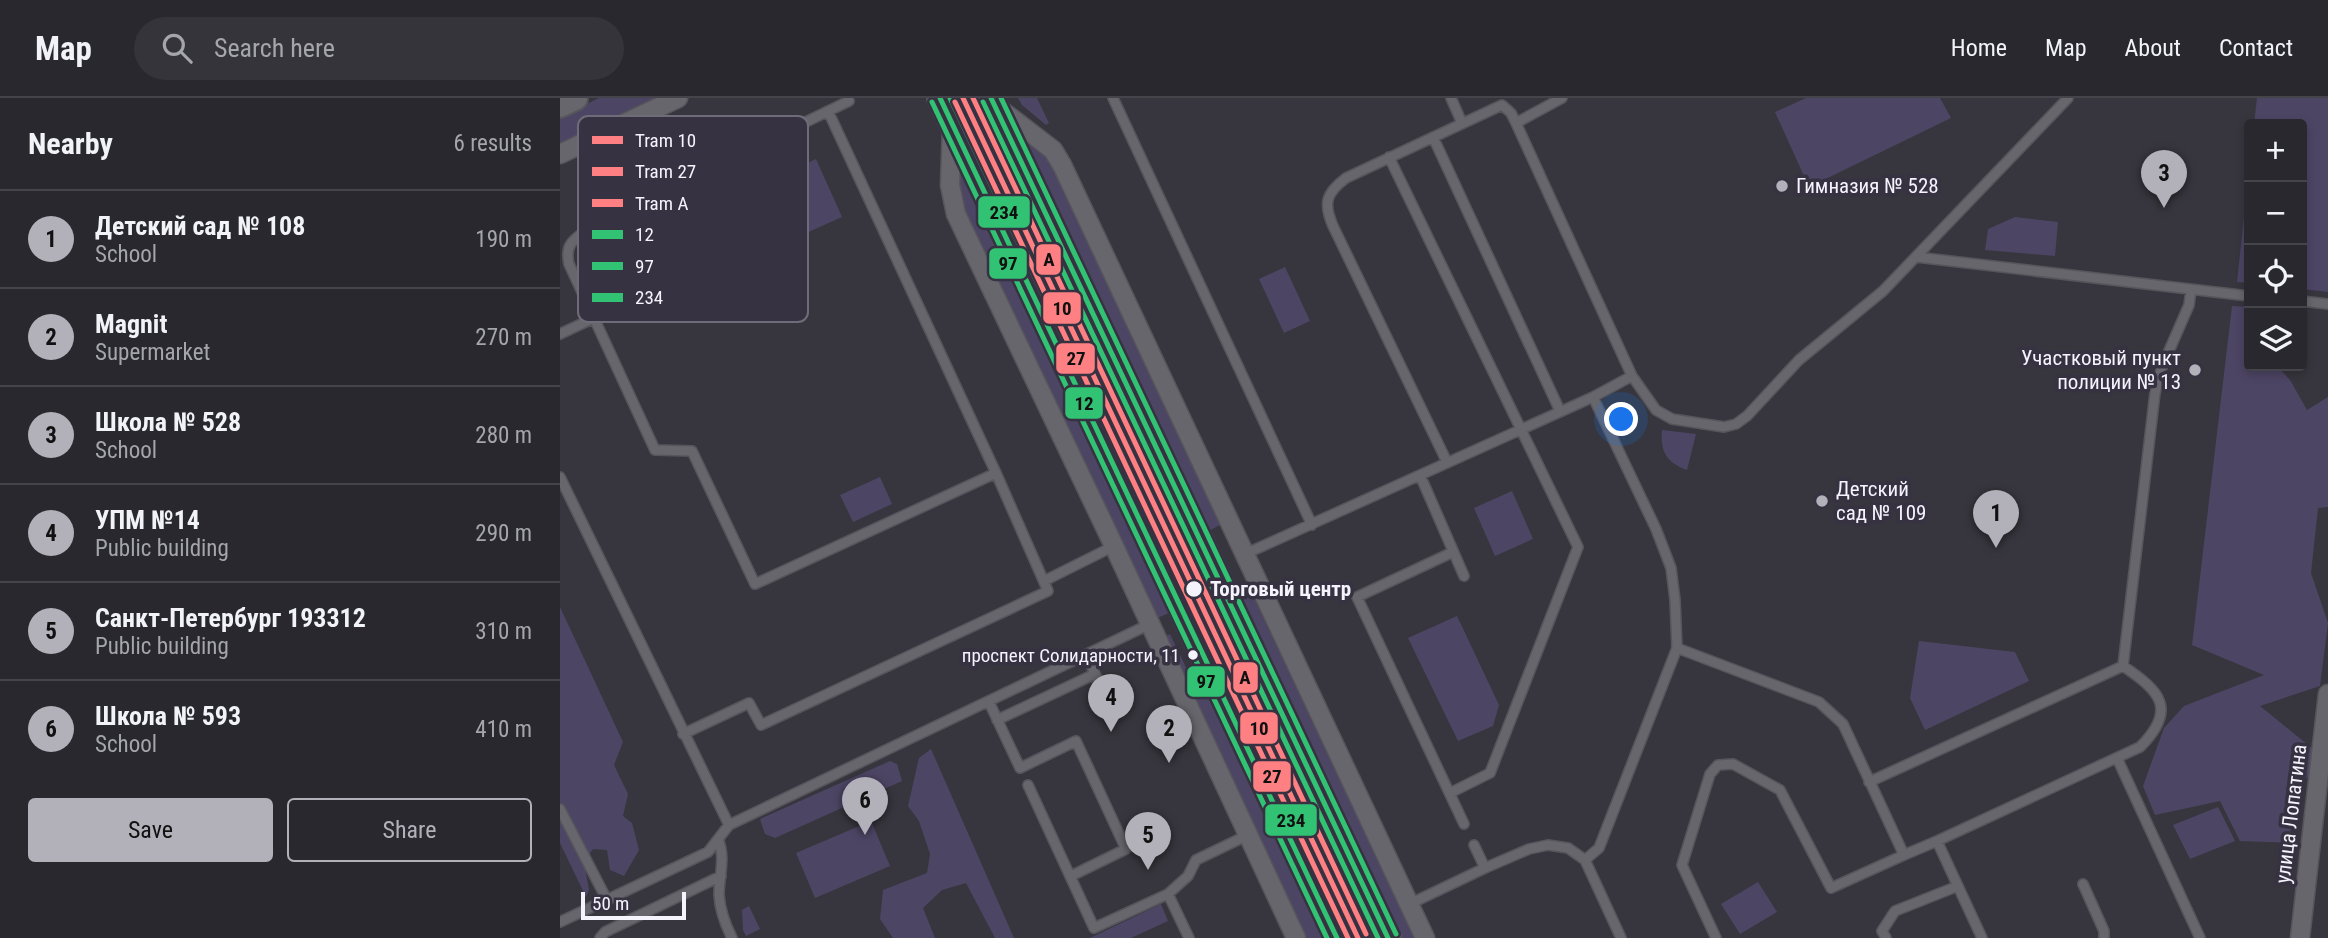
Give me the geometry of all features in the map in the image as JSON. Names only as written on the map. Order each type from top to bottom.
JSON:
[{"type":"main road","points":[[560,105],[575,98]]},
{"type":"main road","points":[[940,98],[1337,938]]},
{"type":"main road","points":[[993,102],[1388,938]]},
{"type":"street","points":[[640,116],[678,98]]},
{"type":"street","points":[[993,102],[1053,150],[1062,165],[1425,938]]},
{"type":"street","points":[[952,123],[950,185],[956,214],[1250,834],[1296,938]]},
{"type":"street","points":[[560,154],[578,145]]},
{"type":"street","name":"улица Лопатина","points":[[2300,938],[2328,694]]},
{"type":"lane","points":[[1113,98],[1312,524]]},
{"type":"lane","points":[[1451,98],[1462,123]]},
{"type":"lane","points":[[1516,123],[1562,98]]},
{"type":"lane","points":[[1447,463],[1327,212],[1328,197],[1346,178],[1462,123],[1501,101],[1516,123],[1632,376],[1656,410],[1672,419],[1724,426],[1736,424],[1747,416],[1799,360],[1883,291],[2068,98]]},
{"type":"lane","points":[[808,121],[849,101]]},
{"type":"lane","points":[[683,734],[749,703],[761,725],[1048,590],[828,111]]},
{"type":"lane","points":[[1433,137],[1560,411]]},
{"type":"lane","points":[[1389,157],[1578,547],[1490,773],[1450,793]]},
{"type":"lane","points":[[578,237],[570,243],[565,266],[578,289]]},
{"type":"lane","points":[[1916,257],[2244,295]]},
{"type":"lane","points":[[2123,666],[2155,393],[2162,367],[2189,304],[2191,290]]},
{"type":"lane","points":[[2307,302],[2328,304]]},
{"type":"lane","points":[[560,334],[586,322]]},
{"type":"lane","points":[[596,322],[655,450],[692,451],[755,583],[996,473]]},
{"type":"lane","points":[[1245,554],[1593,397],[1632,376]]},
{"type":"lane","points":[[1585,860],[1599,848],[1677,648],[1671,568],[1656,529],[1593,397]]},
{"type":"lane","points":[[1420,475],[1464,576]]},
{"type":"lane","points":[[560,477],[729,825]]},
{"type":"lane","points":[[1044,581],[1114,546]]},
{"type":"lane","points":[[1453,552],[1357,597],[1464,824]]},
{"type":"lane","points":[[560,922],[708,852],[729,825],[1150,624]]},
{"type":"lane","points":[[1677,648],[1818,702],[1843,724],[1904,855]]},
{"type":"lane","points":[[1086,654],[1107,700]]},
{"type":"lane","points":[[1716,938],[1682,865],[1710,774],[1718,765],[1733,764],[1780,790],[1831,888],[2140,747],[2150,737],[2161,711],[2157,696],[2148,683],[2123,666]]},
{"type":"lane","points":[[1869,782],[2123,666]]},
{"type":"lane","points":[[997,720],[1095,674]]},
{"type":"lane","points":[[989,702],[1020,768],[1076,741],[1126,849],[1071,876]]},
{"type":"lane","points":[[2117,758],[2200,938]]},
{"type":"lane","points":[[1028,785],[1094,928],[1168,894],[1188,876],[1196,860],[1250,834]]},
{"type":"lane","points":[[560,809],[607,900]]},
{"type":"lane","points":[[718,839],[723,852],[719,894],[723,921],[732,938]]},
{"type":"lane","points":[[1937,841],[1982,938]]},
{"type":"lane","points":[[1474,845],[1485,868]]},
{"type":"lane","points":[[1418,900],[1529,849],[1548,845],[1568,849],[1585,860],[1621,938]]},
{"type":"lane","points":[[600,938],[606,932],[721,876]]},
{"type":"lane","points":[[2083,884],[2104,931],[2104,938]]},
{"type":"lane","points":[[1886,938],[1882,931],[1895,911],[1958,886]]},
{"type":"lane","points":[[1168,894],[1189,938]]},
{"type":"shaded area","points":[[599,98],[661,98],[622,116],[578,116],[578,137],[560,145],[560,117]]},
{"type":"shaded area","points":[[1018,98],[1037,98],[1049,123],[1046,125],[1022,105]]},
{"type":"shaded area","points":[[1806,98],[1940,98],[1951,118],[1809,187],[1775,112]]},
{"type":"shaded area","points":[[2257,98],[2328,98],[2328,292],[2307,290],[2307,119],[2255,119]]},
{"type":"shaded area","points":[[1030,143],[1048,157],[1220,525],[1207,532],[1026,146]]},
{"type":"shaded area","points":[[816,159],[842,217],[808,232],[808,163]]},
{"type":"shaded area","points":[[959,175],[964,177],[1169,613],[1155,619],[963,212]]},
{"type":"shaded area","points":[[2015,217],[2058,222],[2055,256],[1985,250],[1988,229]]},
{"type":"shaded area","points":[[2244,217],[2244,283],[2237,282]]},
{"type":"shaded area","points":[[1285,267],[1310,321],[1284,333],[1259,279]]},
{"type":"shaded area","points":[[2232,306],[2244,307],[2244,371],[2282,371],[2290,380],[2307,410],[2328,397],[2328,507],[2318,508],[2311,573],[2328,623],[2320,686],[2260,706],[2313,749],[2309,776],[2286,791],[2292,843],[2240,841],[2220,801],[2155,815],[2143,786],[2164,728],[2184,706],[2264,675],[2192,645]]},
{"type":"shaded area","points":[[1662,430],[1696,434],[1687,470],[1674,464],[1666,456],[1662,445]]},
{"type":"shaded area","points":[[880,477],[892,504],[853,522],[840,495]]},
{"type":"shaded area","points":[[1512,491],[1533,539],[1495,556],[1474,508]]},
{"type":"shaded area","points":[[1250,590],[1414,938],[1398,938],[1237,597]]},
{"type":"shaded area","points":[[560,607],[623,742],[614,765],[628,794],[623,816],[632,823],[639,850],[624,876],[610,870],[607,850],[593,849],[584,862],[589,890],[586,897],[560,843]]},
{"type":"shaded area","points":[[1457,616],[1499,705],[1493,726],[1458,741],[1408,638]]},
{"type":"shaded area","points":[[1170,634],[1192,680],[1199,677],[1323,938],[1305,938],[1163,637]]},
{"type":"shaded area","points":[[1919,641],[2015,652],[2029,681],[1925,730],[1910,698]]},
{"type":"shaded area","points":[[931,749],[1014,938],[995,938],[966,883],[942,890],[923,908],[935,938],[893,938],[880,919],[883,890],[927,873],[930,854],[919,821],[908,806],[919,758]]},
{"type":"shaded area","points":[[890,761],[897,764],[902,781],[775,838],[765,834],[760,819]]},
{"type":"shaded area","points":[[2218,807],[2235,841],[2190,859],[2173,825]]},
{"type":"shaded area","points":[[871,821],[890,866],[815,898],[796,853]]},
{"type":"shaded area","points":[[1758,882],[1777,912],[1740,934],[1721,904]]},
{"type":"shaded area","points":[[1161,904],[1168,921],[1131,938],[1090,938]]},
{"type":"shaded area","points":[[749,906],[760,929],[746,936],[742,910]]},
{"type":"tram line","name":"10","points":[[963,98],[1358,938]]},
{"type":"tram line","name":"А","points":[[973,98],[1366,934]]},
{"type":"tram line","name":"27","points":[[955,102],[1348,938]]},
{"type":"transit line","name":"12","points":[[940,98],[1337,938]]},
{"type":"transit line","name":"234","points":[[950,98],[1345,934]]},
{"type":"transit line","name":"12","points":[[991,98],[1388,938]]},
{"type":"transit line","name":"234","points":[[1001,98],[1396,934]]},
{"type":"transit line","name":"97","points":[[932,102],[1327,938]]},
{"type":"transit line","name":"97","points":[[983,102],[1378,938]]},
{"type":"place","name":"Гимназия № 528","points":[[1782,186]]},
{"type":"place","name":"Школа № 528","points":[[2164,208]]},
{"type":"place","name":"Участковый пункт полиции № 13","points":[[2195,370]]},
{"type":"place","name":"Детский сад № 109","points":[[1822,501]]},
{"type":"place","name":"Детский сад № 108","points":[[1996,548]]},
{"type":"place","name":"Торговый центр","points":[[1194,589]]},
{"type":"place","name":"проспект Солидарности, 11","points":[[1193,655]]},
{"type":"place","name":"УПМ №14","points":[[1111,732]]},
{"type":"place","name":"Magnit","points":[[1169,763]]},
{"type":"place","name":"Школа № 593","points":[[865,835]]},
{"type":"place","name":"Санкт-Петербург 193312","points":[[1148,870]]}]
